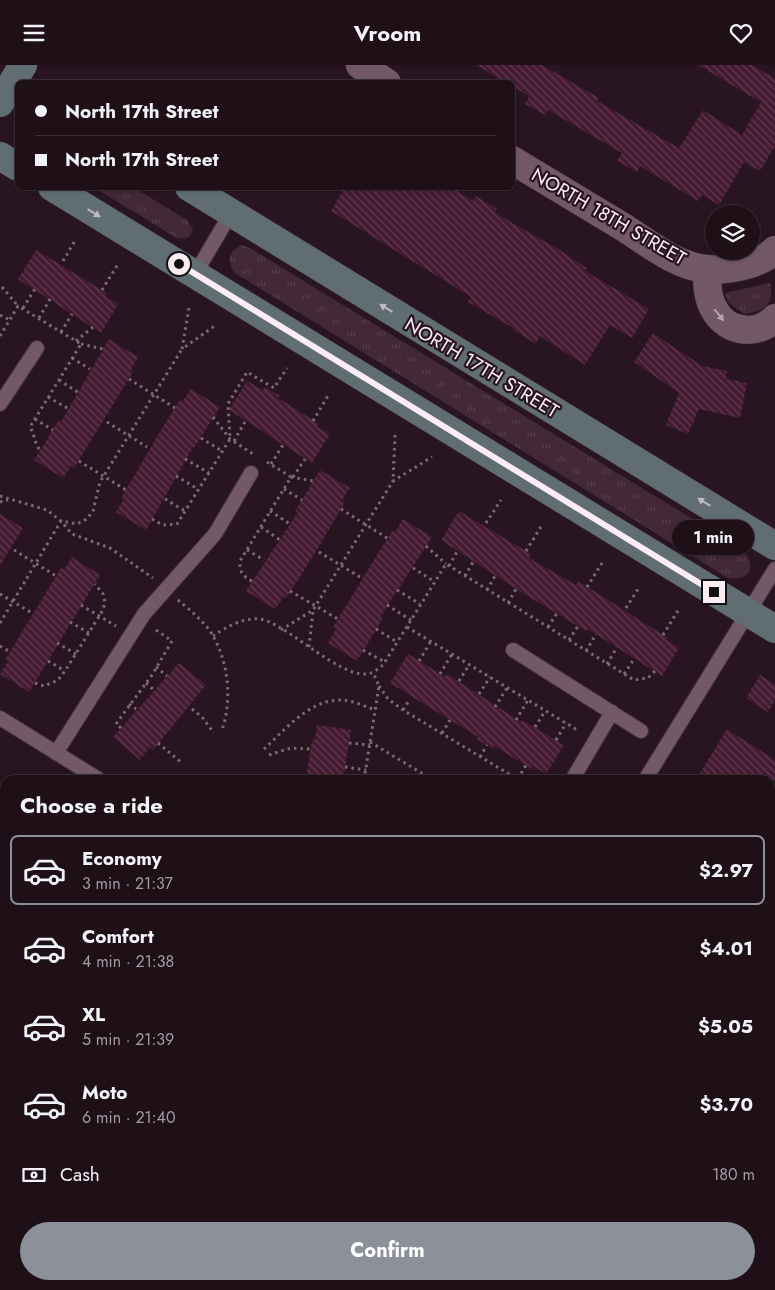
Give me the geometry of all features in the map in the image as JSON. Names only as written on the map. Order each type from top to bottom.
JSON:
[{"type":"main road","points":[[0,103],[14,75]]},
{"type":"main road","points":[[0,156],[15,165]]},
{"type":"main road","points":[[57,190],[775,629]]},
{"type":"main road","name":"NORTH 17TH STREET","points":[[194,190],[775,546]]},
{"type":"street","points":[[360,65],[382,80]]},
{"type":"street","name":"NORTH 18TH STREET","points":[[515,161],[656,247],[688,264],[707,269]]},
{"type":"street","points":[[774,255],[742,266],[707,269],[707,290],[714,310],[727,324],[746,330],[756,329],[775,318]]},
{"type":"lane","points":[[195,274],[231,213]]},
{"type":"lane","points":[[0,404],[37,347]]},
{"type":"lane","points":[[56,753],[141,619],[214,534],[251,473]]},
{"type":"lane","points":[[648,775],[775,569]]},
{"type":"lane","points":[[513,650],[641,731]]},
{"type":"lane","points":[[575,775],[612,713]]},
{"type":"lane","points":[[0,718],[92,775]]},
{"type":"path","points":[[63,261],[76,239]]},
{"type":"path","points":[[102,290],[118,264]]},
{"type":"path","points":[[2,287],[18,306]]},
{"type":"path","points":[[23,309],[35,289]]},
{"type":"path","points":[[39,318],[50,299]]},
{"type":"path","points":[[0,623],[61,521],[77,524],[87,519],[93,511],[100,483],[182,349],[189,308]]},
{"type":"path","points":[[61,332],[72,314]]},
{"type":"path","points":[[0,315],[10,320]]},
{"type":"path","points":[[182,349],[216,325]]},
{"type":"path","points":[[76,341],[93,327]]},
{"type":"path","points":[[81,344],[103,349]]},
{"type":"path","points":[[72,358],[90,369]]},
{"type":"path","points":[[232,440],[228,404],[247,372],[274,388],[286,368]]},
{"type":"path","points":[[129,379],[175,408]]},
{"type":"path","points":[[58,380],[79,393]]},
{"type":"path","points":[[313,421],[329,394]]},
{"type":"path","points":[[48,397],[69,409]]},
{"type":"path","points":[[213,417],[232,440],[256,455]]},
{"type":"path","points":[[35,419],[53,430]]},
{"type":"path","points":[[152,519],[162,525],[177,524],[222,451],[246,420]]},
{"type":"path","points":[[107,422],[147,447]]},
{"type":"path","points":[[30,427],[34,433],[35,445],[40,450]]},
{"type":"path","points":[[393,481],[395,435]]},
{"type":"path","points":[[200,438],[222,451]]},
{"type":"path","points":[[271,464],[283,445]]},
{"type":"path","points":[[309,647],[315,606],[393,481],[432,457]]},
{"type":"path","points":[[186,459],[209,473]]},
{"type":"path","points":[[252,581],[242,574],[240,561],[284,489],[305,459]]},
{"type":"path","points":[[263,460],[292,477],[313,481]]},
{"type":"path","points":[[79,461],[126,490]]},
{"type":"path","points":[[176,476],[198,489]]},
{"type":"path","points":[[284,489],[302,500]]},
{"type":"path","points":[[165,499],[185,511]]},
{"type":"path","points":[[0,503],[8,500]]},
{"type":"path","points":[[486,523],[501,500]]},
{"type":"path","points":[[341,509],[388,538]]},
{"type":"path","points":[[270,511],[290,523]]},
{"type":"path","points":[[526,551],[542,525]]},
{"type":"path","points":[[260,527],[280,540]]},
{"type":"path","points":[[426,546],[447,565],[634,680],[648,678],[655,671]]},
{"type":"path","points":[[14,550],[56,576]]},
{"type":"path","points":[[247,550],[264,560]]},
{"type":"path","points":[[213,636],[228,625],[262,620],[348,670],[366,674],[373,672],[385,662],[420,604],[458,550]]},
{"type":"path","points":[[319,553],[360,577]]},
{"type":"path","points":[[465,576],[474,560]]},
{"type":"path","points":[[587,587],[602,563]]},
{"type":"path","points":[[413,568],[435,581]]},
{"type":"path","points":[[487,590],[495,576]]},
{"type":"path","points":[[35,683],[44,686],[58,680],[89,633],[106,602],[103,594],[95,584]]},
{"type":"path","points":[[626,608],[640,585]]},
{"type":"path","points":[[508,603],[516,589]]},
{"type":"path","points":[[397,590],[420,604]]},
{"type":"path","points":[[290,591],[338,619]]},
{"type":"path","points":[[0,594],[32,613]]},
{"type":"path","points":[[81,605],[131,635]]},
{"type":"path","points":[[387,605],[411,620]]},
{"type":"path","points":[[663,635],[679,609]]},
{"type":"path","points":[[281,630],[313,610]]},
{"type":"path","points":[[548,627],[557,613]]},
{"type":"path","points":[[121,727],[116,723],[146,683],[172,641],[141,619]]},
{"type":"path","points":[[70,622],[89,633]]},
{"type":"path","points":[[569,641],[578,626]]},
{"type":"path","points":[[407,627],[581,732],[577,740]]},
{"type":"path","points":[[376,629],[397,642]]},
{"type":"path","points":[[586,651],[596,634]]},
{"type":"path","points":[[419,661],[431,641]]},
{"type":"path","points":[[57,643],[76,654]]},
{"type":"path","points":[[0,646],[10,652]]},
{"type":"path","points":[[607,664],[617,647]]},
{"type":"path","points":[[364,649],[385,662]]},
{"type":"path","points":[[440,674],[452,654]]},
{"type":"path","points":[[624,674],[634,659]]},
{"type":"path","points":[[48,661],[65,671]]},
{"type":"path","points":[[459,681],[470,665]]},
{"type":"path","points":[[156,667],[167,677]]},
{"type":"path","points":[[373,672],[379,686],[388,699],[510,775]]},
{"type":"path","points":[[480,694],[490,677]]},
{"type":"path","points":[[146,683],[155,691]]},
{"type":"path","points":[[365,775],[379,686]]},
{"type":"path","points":[[495,707],[507,687]]},
{"type":"path","points":[[403,710],[410,699]]},
{"type":"path","points":[[516,720],[528,700]]},
{"type":"path","points":[[264,749],[306,711],[324,703],[349,701],[375,710]]},
{"type":"path","points":[[130,703],[136,709]]},
{"type":"path","points":[[192,709],[202,717],[214,733]]},
{"type":"path","points":[[535,727],[545,711]]},
{"type":"path","points":[[442,733],[450,720]]},
{"type":"path","points":[[556,740],[566,723]]},
{"type":"path","points":[[158,743],[182,763]]},
{"type":"path","points":[[349,743],[370,744],[424,775]]},
{"type":"path","points":[[480,757],[487,745]]},
{"type":"path","points":[[269,755],[291,747],[310,749]]},
{"type":"path","points":[[521,775],[526,765]]},
{"type":"path","points":[[345,767],[366,770]]},
{"type":"green space","points":[[98,190],[137,190],[187,220],[193,230],[189,237],[178,239]]},
{"type":"green space","points":[[241,245],[250,248],[743,550],[750,562],[749,572],[742,577],[728,578],[235,273],[230,265],[230,257],[233,251]]},
{"type":"green space","points":[[770,283],[771,296],[769,302],[762,309],[751,313],[744,314],[728,302],[725,293]]},
{"type":"building","points":[[477,65],[542,65],[599,98],[597,101],[679,148],[703,110],[742,135],[761,102],[698,65],[752,65],[775,79],[775,146],[760,171],[744,162],[719,205],[702,195],[698,201],[640,166],[637,172],[617,161],[622,153],[548,110],[545,115],[525,104],[529,96],[515,88],[515,80],[501,80]]},
{"type":"building","points":[[343,190],[456,190],[473,201],[476,196],[497,209],[495,213],[558,249],[587,268],[585,271],[649,309],[632,338],[610,325],[585,365],[540,336],[536,344],[513,330],[515,329],[468,302],[471,297],[331,211]]},
{"type":"building","points":[[36,250],[107,293],[105,296],[118,304],[101,333],[18,279]]},
{"type":"building","points":[[653,333],[702,366],[727,371],[726,379],[747,383],[740,418],[699,409],[688,434],[666,425],[679,393],[634,362]]},
{"type":"building","points":[[109,339],[138,357],[131,370],[133,372],[74,468],[71,466],[63,478],[34,460],[59,420],[61,422]]},
{"type":"building","points":[[247,381],[263,390],[265,387],[280,396],[278,398],[319,424],[317,427],[330,434],[312,463],[229,410]]},
{"type":"building","points":[[191,389],[220,407],[193,447],[146,530],[116,512],[124,499],[121,498],[164,425],[180,400],[183,401]]},
{"type":"building","points":[[320,470],[350,488],[342,500],[345,502],[312,558],[286,598],[284,596],[275,609],[246,591],[298,512],[295,511]]},
{"type":"building","points":[[459,511],[531,554],[529,558],[576,585],[578,581],[668,638],[666,639],[679,648],[662,676],[588,629],[586,631],[516,589],[441,540]]},
{"type":"building","points":[[0,514],[23,528],[0,566]]},
{"type":"building","points":[[403,519],[432,537],[380,617],[383,618],[357,661],[328,643],[336,629],[333,627],[392,531],[395,532]]},
{"type":"building","points":[[72,557],[100,575],[29,692],[0,674],[8,661],[5,660],[61,568],[64,570]]},
{"type":"building","points":[[408,654],[445,677],[447,674],[521,722],[522,720],[564,745],[546,774],[533,766],[532,769],[494,746],[493,749],[477,739],[478,737],[390,683]]},
{"type":"building","points":[[179,663],[206,685],[153,750],[150,747],[140,760],[113,737]]},
{"type":"building","points":[[760,675],[775,684],[775,700],[768,712],[746,698]]},
{"type":"building","points":[[317,725],[351,730],[344,775],[307,775],[312,740],[315,740]]},
{"type":"building","points":[[727,729],[775,760],[775,775],[699,775]]},
{"type":"route","points":[[179,264],[714,592]]}]
